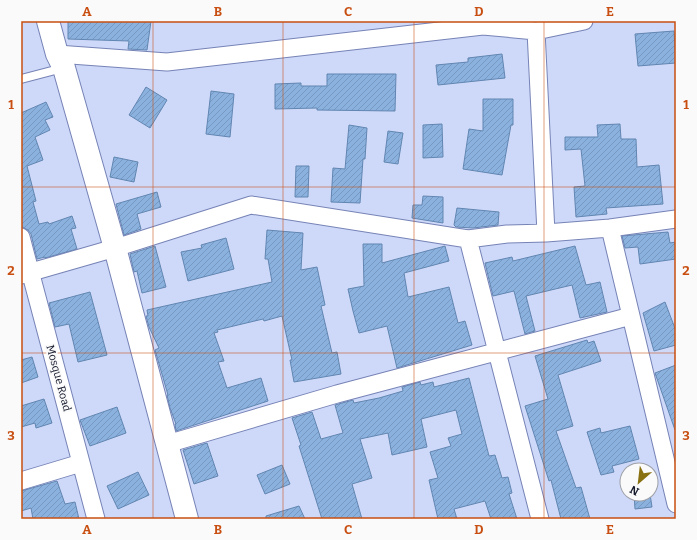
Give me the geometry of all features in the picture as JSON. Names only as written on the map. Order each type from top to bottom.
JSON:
[{"type":"street","points":[[48,21],[115,248],[187,519]]},
{"type":"street","points":[[60,61],[167,62],[483,24],[536,31],[584,21]]},
{"type":"street","points":[[536,31],[546,233]]},
{"type":"street","points":[[26,274],[115,248],[251,205],[468,239],[507,234],[546,233],[610,228],[676,219]]},
{"type":"street","points":[[610,228],[676,504]]},
{"type":"street","name":"Mosque Road","points":[[21,237],[26,274],[82,464],[96,519]]},
{"type":"street","points":[[468,239],[540,519]]},
{"type":"street","points":[[167,444],[337,394],[631,316]]},
{"type":"street","points":[[21,481],[82,464]]},
{"type":"lane","points":[[21,79],[60,61]]},
{"type":"building","points":[[68,21],[151,21],[147,50],[128,49],[129,41],[68,39]]},
{"type":"building","points":[[674,31],[676,63],[638,66],[635,34]]},
{"type":"building","points":[[502,54],[505,78],[438,85],[436,65],[468,62],[468,58]]},
{"type":"building","points":[[327,74],[396,74],[395,111],[317,110],[317,108],[275,109],[275,84],[301,83],[301,86],[327,86]]},
{"type":"building","points":[[146,87],[167,100],[150,128],[129,115]]},
{"type":"building","points":[[211,91],[234,94],[230,137],[206,134]]},
{"type":"building","points":[[483,99],[513,99],[513,125],[511,125],[502,175],[463,169],[469,129],[483,131]]},
{"type":"building","points":[[46,102],[53,117],[45,120],[50,130],[35,137],[43,160],[27,166],[36,201],[33,202],[39,224],[48,222],[49,224],[72,216],[76,228],[71,229],[77,249],[37,259],[31,234],[28,230],[22,227],[21,224],[21,113]]},
{"type":"building","points":[[442,124],[443,157],[423,158],[423,125]]},
{"type":"building","points":[[620,124],[621,139],[636,139],[637,167],[659,165],[663,204],[606,208],[607,214],[576,217],[574,187],[585,186],[581,149],[565,150],[565,137],[598,137],[597,125]]},
{"type":"building","points":[[349,125],[367,128],[360,203],[331,202],[333,168],[345,169]]},
{"type":"building","points":[[388,131],[403,133],[398,164],[384,162]]},
{"type":"building","points":[[114,157],[138,162],[134,182],[110,177]]},
{"type":"building","points":[[296,166],[309,166],[308,197],[295,197]]},
{"type":"building","points":[[157,192],[161,207],[137,214],[141,229],[124,235],[116,204]]},
{"type":"building","points":[[423,196],[443,197],[443,223],[412,218],[413,205],[422,205]]},
{"type":"building","points":[[457,208],[499,212],[498,225],[473,228],[456,227],[454,225]]},
{"type":"building","points":[[267,230],[303,233],[301,270],[317,267],[325,305],[321,306],[332,353],[337,352],[341,374],[294,382],[290,360],[292,360],[282,316],[217,330],[218,332],[214,333],[224,361],[218,362],[227,388],[261,378],[268,401],[176,431],[176,424],[170,408],[168,395],[155,350],[159,348],[149,327],[146,316],[148,316],[147,310],[272,282],[268,259],[265,259]]},
{"type":"building","points":[[668,232],[670,243],[676,242],[676,259],[640,264],[638,247],[625,248],[622,236]]},
{"type":"building","points":[[226,238],[234,269],[188,281],[181,252],[202,248],[201,245]]},
{"type":"building","points":[[363,244],[382,244],[382,263],[445,246],[449,261],[404,273],[408,297],[449,287],[458,323],[465,321],[472,345],[397,368],[387,326],[359,333],[348,289],[364,286]]},
{"type":"building","points":[[155,246],[166,287],[142,293],[137,271],[134,272],[130,254]]},
{"type":"building","points":[[575,246],[586,285],[600,282],[607,312],[580,318],[572,285],[526,296],[535,331],[525,334],[514,291],[493,296],[485,263],[512,257],[513,261]]},
{"type":"building","points":[[90,292],[107,355],[78,362],[69,324],[55,327],[49,303]]},
{"type":"building","points":[[665,302],[676,331],[676,345],[654,351],[643,313]]},
{"type":"building","points":[[587,340],[588,343],[594,341],[601,361],[558,375],[573,426],[556,431],[576,488],[581,487],[590,519],[561,519],[551,480],[549,481],[525,406],[548,399],[535,356]]},
{"type":"building","points":[[32,357],[38,377],[21,383],[21,360]]},
{"type":"building","points":[[676,365],[676,430],[675,430],[655,373]]},
{"type":"building","points":[[469,378],[489,456],[495,455],[502,478],[508,477],[512,493],[509,494],[517,519],[491,519],[485,501],[454,509],[457,519],[438,519],[429,480],[438,478],[430,452],[451,446],[448,438],[462,434],[456,410],[421,419],[427,447],[392,455],[388,433],[360,439],[372,478],[352,484],[362,519],[322,519],[299,446],[301,445],[292,418],[312,412],[321,439],[343,433],[335,405],[353,400],[354,403],[379,398],[403,391],[402,387],[420,382],[421,385],[433,382],[434,387]]},
{"type":"building","points":[[44,399],[52,423],[36,428],[35,423],[21,427],[21,406]]},
{"type":"building","points":[[117,407],[126,433],[90,446],[80,420]]},
{"type":"building","points":[[630,426],[639,459],[627,462],[619,462],[619,464],[612,466],[614,472],[601,475],[587,432],[600,428],[601,433]]},
{"type":"building","points":[[207,443],[218,476],[194,484],[183,450]]},
{"type":"building","points":[[282,465],[290,484],[265,494],[257,475]]},
{"type":"building","points":[[138,472],[149,495],[118,509],[107,486]]},
{"type":"building","points":[[57,481],[65,504],[75,502],[79,519],[33,519],[31,508],[21,511],[21,491]]},
{"type":"building","points":[[635,502],[651,502],[652,507],[635,509]]},
{"type":"building","points":[[299,506],[305,519],[266,519],[266,516]]}]
